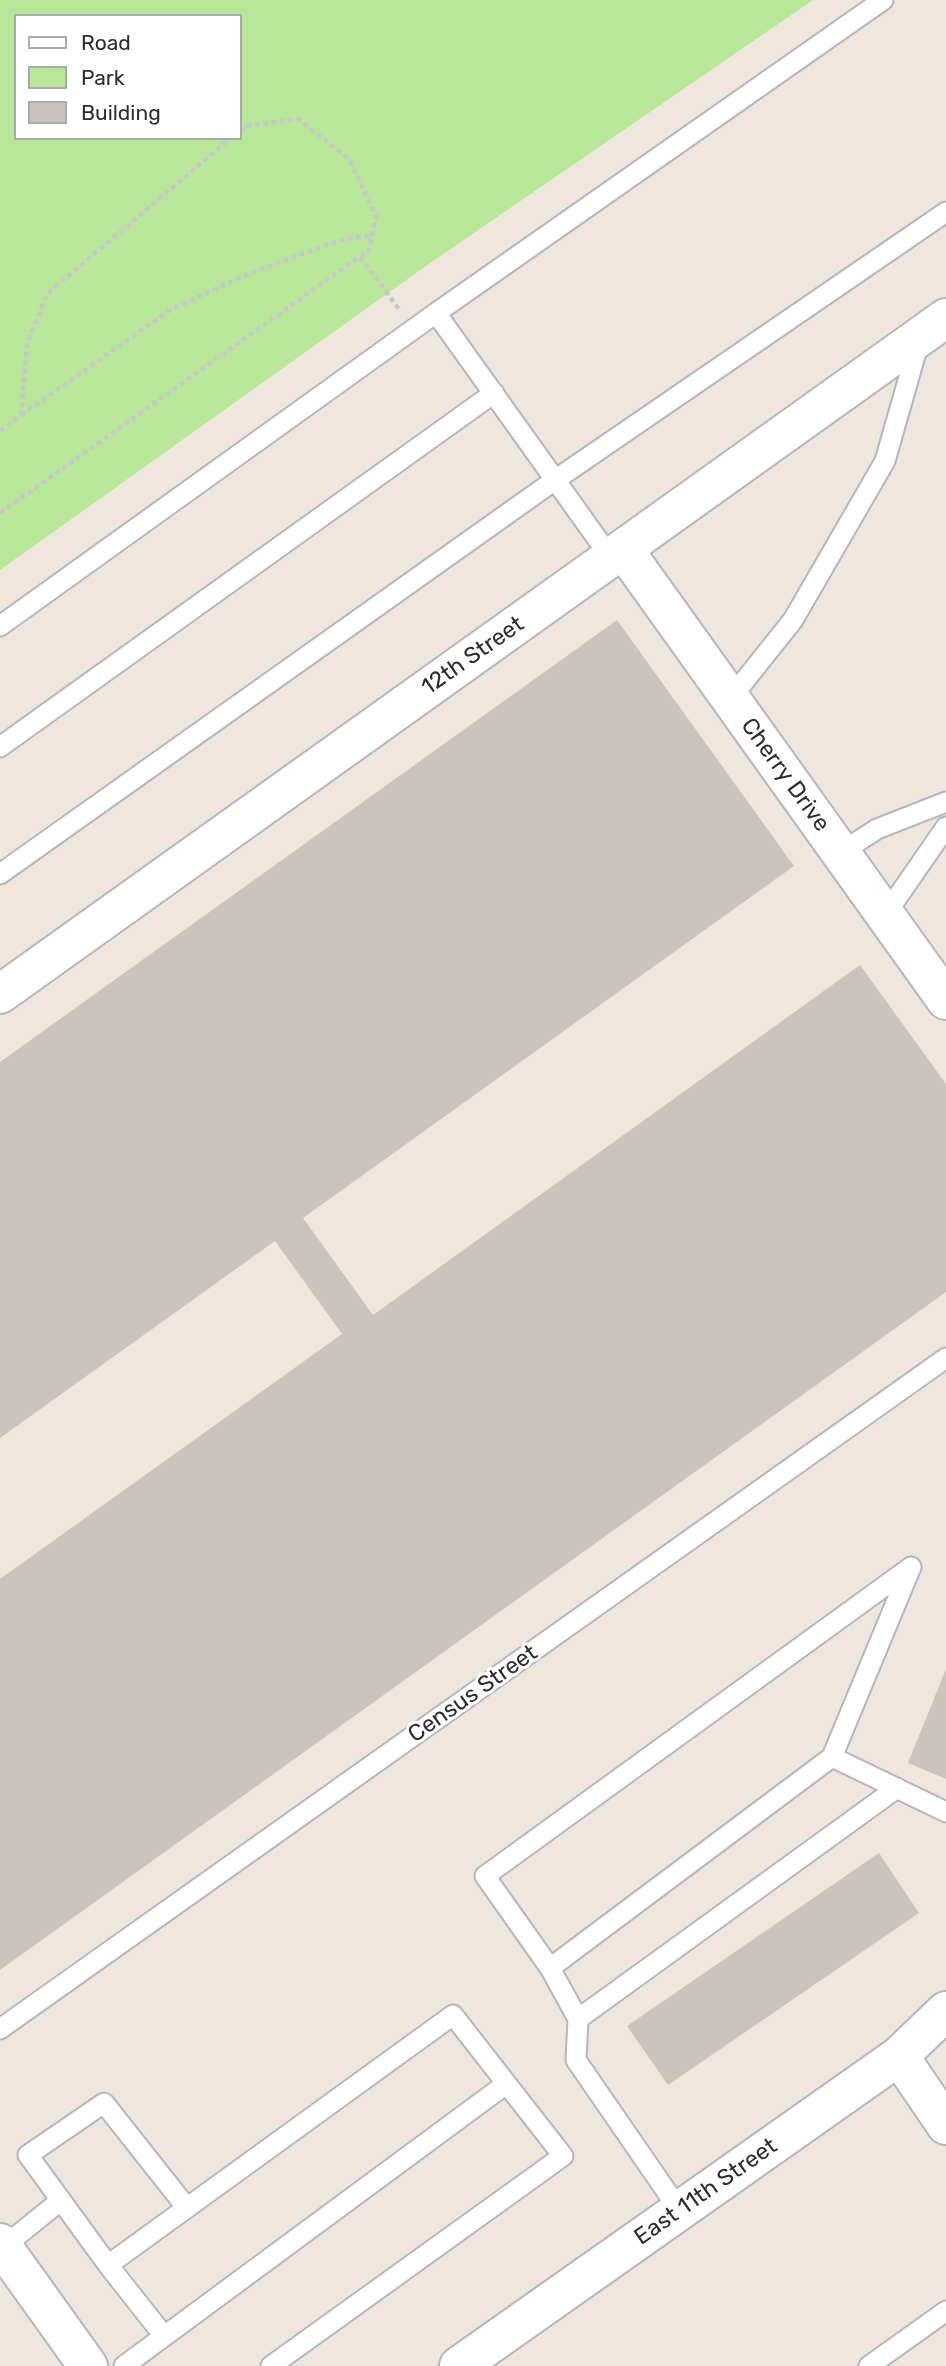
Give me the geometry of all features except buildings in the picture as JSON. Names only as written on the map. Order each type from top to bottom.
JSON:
[{"type":"street","name":"12th Street","points":[[0,994],[933,327]]},
{"type":"street","name":"Cherry Drive","points":[[618,554],[730,699],[946,1000]]},
{"type":"street","name":"East 11th Street","points":[[459,2366],[899,2056],[946,2011]]},
{"type":"street","points":[[899,2056],[946,2124]]},
{"type":"street","points":[[2,2245],[88,2366]]},
{"type":"lane","points":[[0,626],[436,313],[883,0]]},
{"type":"lane","points":[[0,874],[555,480],[946,212]]},
{"type":"lane","points":[[436,313],[555,480],[618,554]]},
{"type":"lane","points":[[730,699],[793,620],[885,461],[933,327]]},
{"type":"lane","points":[[0,747],[494,393]]},
{"type":"lane","points":[[840,853],[877,829],[946,802]]},
{"type":"lane","points":[[885,915],[946,827]]},
{"type":"lane","name":"Census Street","points":[[0,2029],[946,1358]]},
{"type":"lane","points":[[550,1968],[832,1757],[911,1567],[485,1876],[550,1968],[578,2020],[576,2060],[680,2210]]},
{"type":"lane","points":[[832,1757],[946,1812]]},
{"type":"lane","points":[[578,2020],[897,1788]]},
{"type":"lane","points":[[108,2265],[453,2015],[563,2156],[271,2366]]},
{"type":"lane","points":[[124,2366],[506,2084]]},
{"type":"lane","points":[[164,2336],[108,2265],[28,2155],[104,2103],[187,2208]]},
{"type":"lane","points":[[2,2245],[60,2201]]},
{"type":"lane","points":[[869,2366],[946,2311]]},
{"type":"path","points":[[0,513],[369,250],[376,216],[349,159],[298,119],[246,125],[242,129]]},
{"type":"path","points":[[21,415],[27,344],[47,294],[229,140]]},
{"type":"path","points":[[0,431],[170,310],[250,273],[341,240],[372,235]]},
{"type":"path","points":[[360,257],[414,329]]},
{"type":"green space","points":[[0,0],[813,0],[433,261],[0,570]]}]
